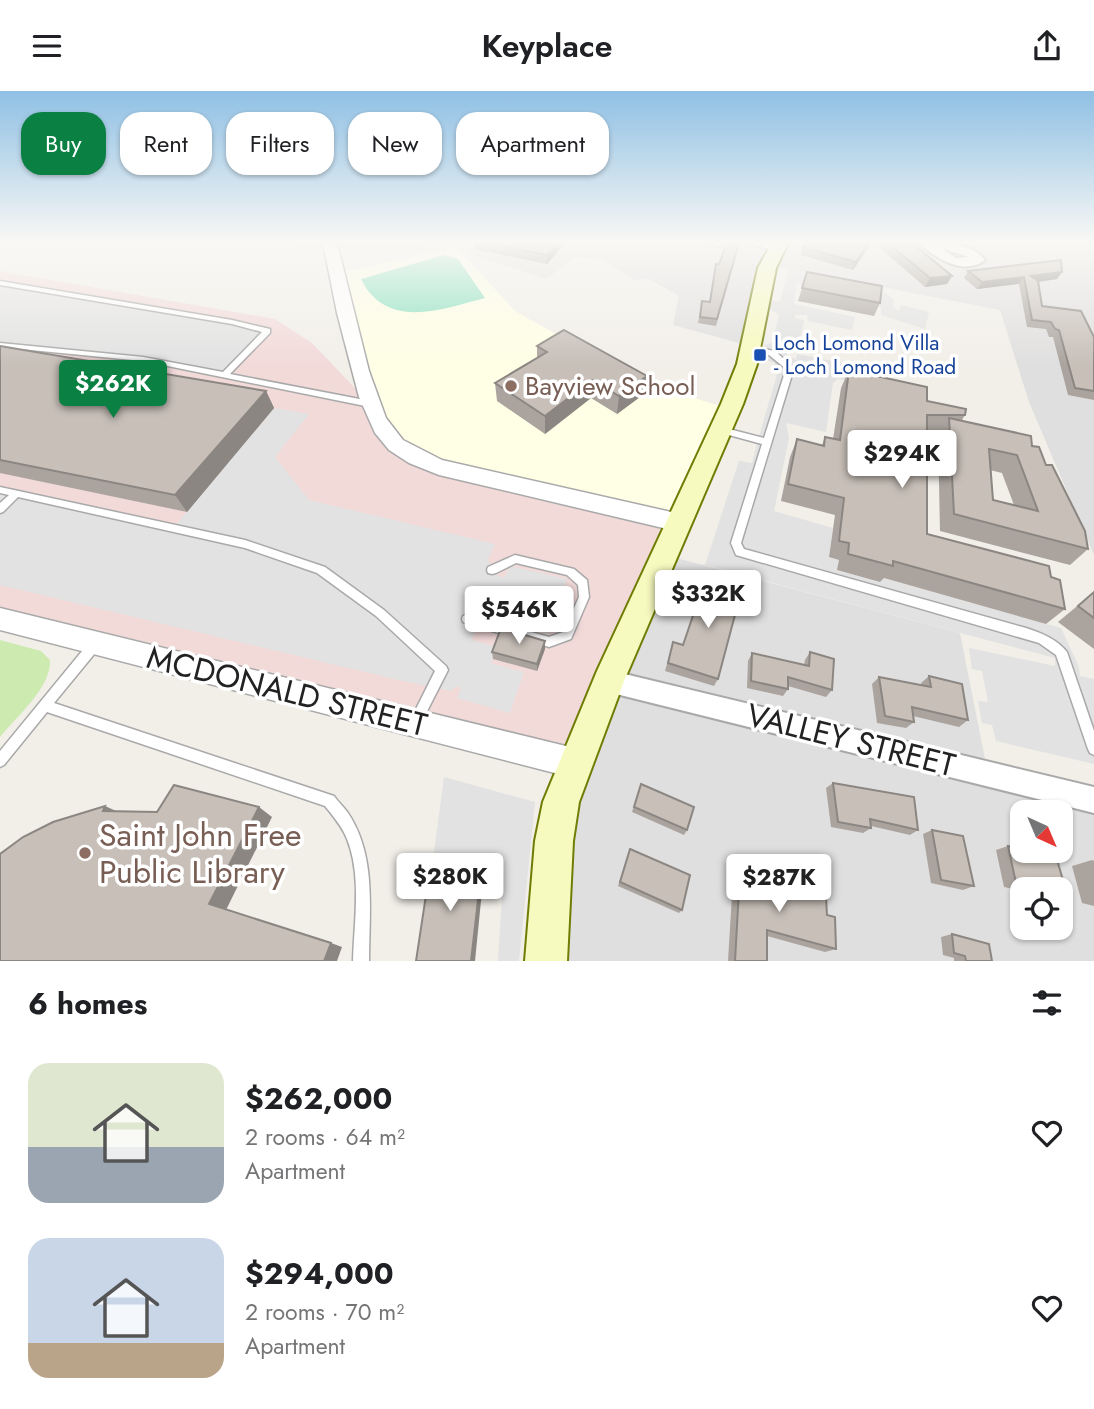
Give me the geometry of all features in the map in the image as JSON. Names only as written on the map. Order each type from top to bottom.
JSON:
[{"type":"main road","points":[[546,961],[554,841],[561,802],[608,681],[721,430],[750,348],[764,284]]},
{"type":"street","points":[[340,284],[370,404],[384,433],[394,443],[420,460],[680,523]]},
{"type":"street","name":"MCDONALD STREET","points":[[0,619],[574,763]]},
{"type":"street","name":"VALLEY STREET","points":[[608,681],[1094,800]]},
{"type":"lane","points":[[9,284],[246,324],[267,331],[226,374]]},
{"type":"lane","points":[[0,345],[143,359],[370,404]]},
{"type":"lane","points":[[750,348],[772,353],[790,368],[736,543],[740,552],[1026,633],[1055,645],[1067,663],[1094,749]]},
{"type":"lane","points":[[721,430],[767,442]]},
{"type":"lane","points":[[0,490],[245,544],[321,570],[380,614],[442,670],[415,723]]},
{"type":"lane","points":[[0,509],[17,493]]},
{"type":"lane","points":[[467,619],[549,642],[562,639],[570,632],[585,593],[578,577],[570,572],[515,559],[492,570]]},
{"type":"lane","points":[[0,761],[97,643]]},
{"type":"lane","points":[[45,706],[329,801],[345,817],[356,839],[361,866],[361,961]]},
{"type":"shaded area","points":[[0,284],[72,284],[275,319],[312,343],[370,404],[680,523],[574,763],[0,619]]},
{"type":"shaded area","points":[[0,284],[232,322],[267,331],[226,374],[143,359],[0,345]]},
{"type":"shaded area","name":"Bayview School","points":[[340,284],[490,284],[515,311],[638,380],[729,409],[680,523],[460,472],[384,433]]},
{"type":"shaded area","points":[[657,284],[764,284],[750,346],[673,325],[679,296]]},
{"type":"shaded area","points":[[785,284],[863,284],[864,289],[885,293],[894,300],[893,306],[898,311],[902,305],[929,312],[925,329],[881,315],[881,307],[875,305],[876,298],[797,284],[794,304],[855,317],[852,330],[808,321],[807,315],[795,315],[795,318],[804,320],[798,348],[788,347],[786,354],[796,360],[797,354],[853,365],[855,382],[838,379],[833,383],[826,432],[786,423],[789,438],[774,511],[833,528],[829,557],[839,560],[838,570],[880,582],[880,577],[1061,628],[1079,667],[1080,676],[1094,679],[1094,764],[996,741],[992,725],[982,723],[978,701],[988,702],[982,671],[972,669],[969,648],[1055,666],[1055,658],[705,565],[739,461],[752,463],[778,371],[774,363],[762,358],[765,345],[772,343],[779,315],[770,309],[772,301],[780,301]]},
{"type":"shaded area","points":[[864,284],[1094,284],[1094,555],[1029,402],[1000,310]]},
{"type":"shaded area","points":[[274,408],[309,414],[275,457],[309,500],[495,544],[488,560],[499,577],[505,577],[510,566],[567,579],[563,591],[572,594],[563,622],[553,620],[549,634],[481,616],[472,640],[497,647],[491,663],[524,672],[510,713],[457,698],[461,688],[457,686],[451,691],[403,681],[0,585],[0,490],[174,527]]},
{"type":"shaded area","points":[[665,555],[960,633],[988,774],[1094,800],[1094,961],[546,961],[554,841]]},
{"type":"shaded area","points":[[444,777],[535,802],[519,961],[498,961],[504,864],[433,859]]},
{"type":"green space","points":[[364,284],[475,284],[485,298],[434,311],[417,312],[400,311],[385,305],[372,295]]},
{"type":"green space","points":[[0,640],[41,651],[50,660],[49,670],[39,691],[0,737]]},
{"type":"building","points":[[713,284],[727,284],[717,319],[700,317],[702,301],[710,302]]},
{"type":"building","points":[[803,284],[882,286],[880,303],[802,288]]},
{"type":"building","points":[[1025,284],[1038,284],[1042,306],[1081,311],[1094,337],[1094,391],[1075,388],[1059,330],[1055,329],[1051,322],[1032,320]]},
{"type":"building","points":[[564,330],[647,376],[619,396],[592,380],[545,416],[495,383],[547,352],[537,346]]},
{"type":"building","points":[[0,346],[266,391],[175,495],[0,460]]},
{"type":"building","points":[[849,370],[927,387],[927,401],[966,409],[965,415],[927,415],[927,534],[1049,566],[1051,577],[1060,580],[1065,609],[893,561],[893,566],[848,554],[849,543],[839,541],[844,498],[788,484],[797,439],[824,446],[825,437],[840,440]]},
{"type":"building","points":[[949,418],[1031,436],[1032,446],[1039,447],[1046,465],[1052,465],[1085,531],[1088,549],[954,514]],"holes":[[[989,449],[1017,455],[1038,511],[993,500]]]},
{"type":"building","points":[[701,577],[741,592],[718,679],[668,663],[673,642],[683,645],[700,595],[695,593]]},
{"type":"building","points":[[1094,592],[1094,618],[1078,606]]},
{"type":"building","points":[[501,628],[545,641],[537,664],[492,652]]},
{"type":"building","points":[[810,652],[834,659],[832,690],[788,677],[788,689],[751,681],[752,653],[809,666]]},
{"type":"building","points":[[929,676],[962,684],[968,720],[912,707],[914,722],[885,716],[879,677],[931,687]]},
{"type":"building","points":[[833,783],[914,797],[918,830],[870,819],[871,828],[838,822]]},
{"type":"building","points":[[641,784],[694,807],[687,830],[634,807]]},
{"type":"building","points":[[174,785],[259,807],[209,904],[331,943],[324,961],[0,961],[0,854],[23,837],[53,822],[105,806],[103,811],[157,812]]},
{"type":"building","points":[[932,830],[963,836],[974,886],[941,880]]},
{"type":"building","points":[[630,849],[690,875],[682,910],[620,882]]},
{"type":"building","points":[[431,862],[482,865],[471,961],[416,961]]},
{"type":"building","points":[[750,863],[799,876],[799,890],[826,897],[827,915],[835,917],[836,949],[767,930],[767,961],[735,961],[739,890],[749,893]]},
{"type":"building","points":[[1012,863],[1058,863],[1062,877],[1015,877]]},
{"type":"building","points":[[952,934],[989,944],[992,961],[966,961],[965,956],[954,953]]},
{"type":"place","name":"Loch Lomond Villa - Loch Lomond Road","points":[[760,355]]},
{"type":"place","name":"Bayview School","points":[[511,386]]},
{"type":"place","name":"Saint John Free Public Library","points":[[85,853]]}]
